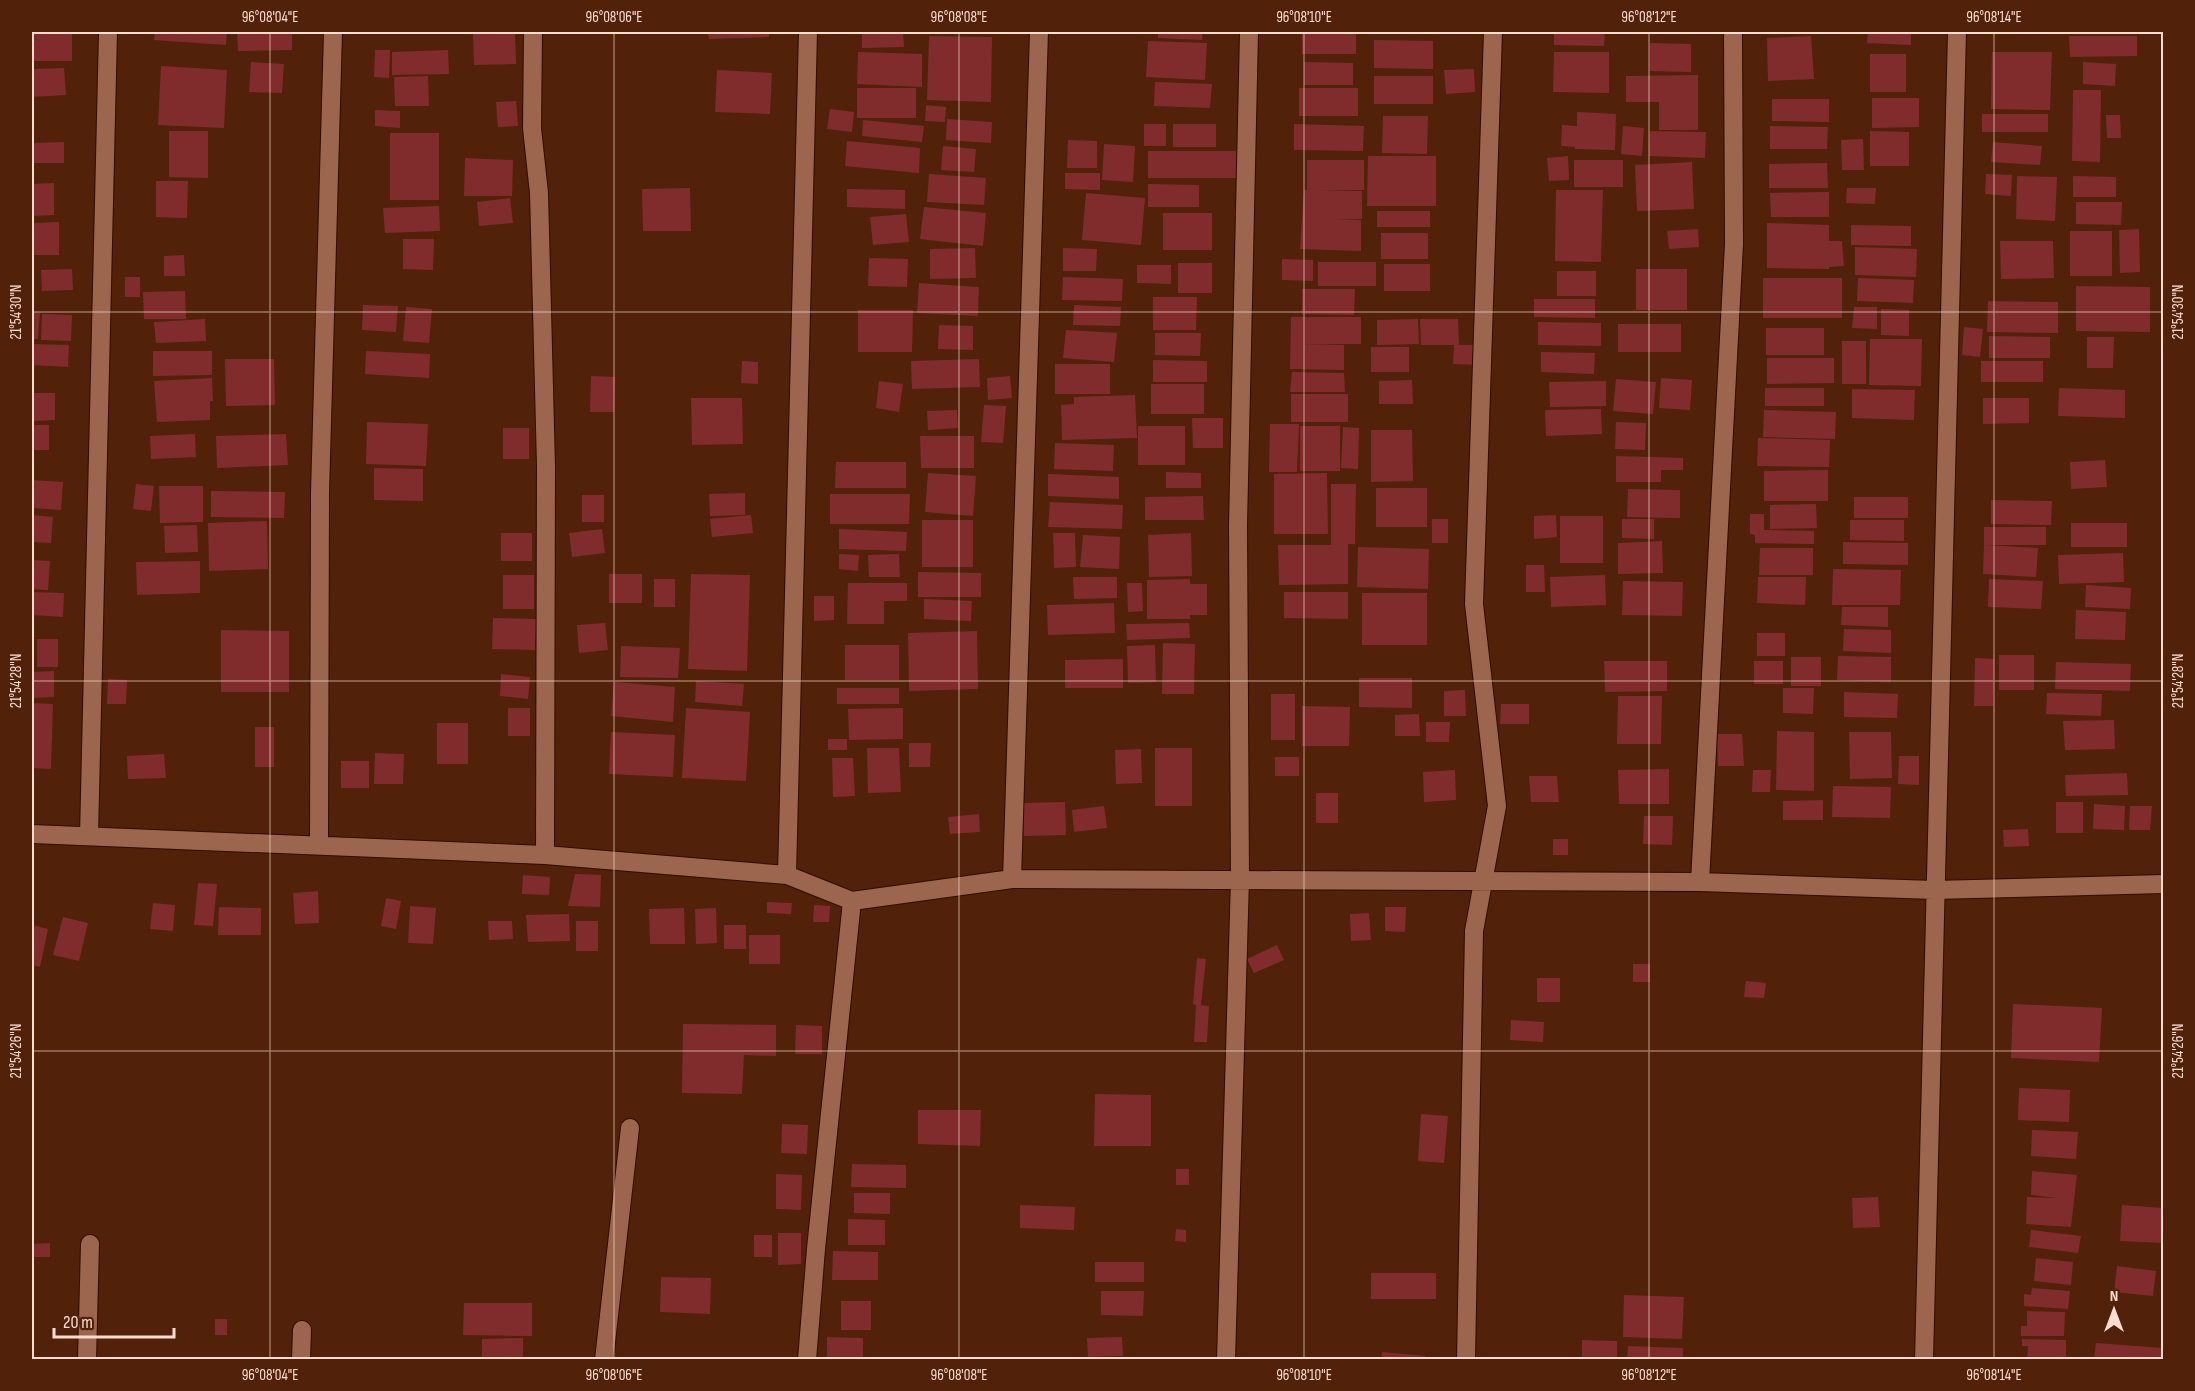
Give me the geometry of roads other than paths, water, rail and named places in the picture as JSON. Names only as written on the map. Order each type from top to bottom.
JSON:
[{"type":"street","points":[[89,836],[108,32]]},
{"type":"street","points":[[319,846],[320,493],[333,32]]},
{"type":"street","points":[[533,32],[532,128],[539,204],[546,466],[545,855]]},
{"type":"street","points":[[787,875],[808,32]]},
{"type":"street","points":[[1012,879],[1039,32]]},
{"type":"street","points":[[1226,1359],[1240,879],[1238,525],[1249,32]]},
{"type":"street","points":[[1466,1359],[1474,931],[1497,806],[1474,604],[1493,32]]},
{"type":"street","points":[[1700,882],[1734,244],[1733,32]]},
{"type":"street","points":[[1924,1359],[1956,32]]},
{"type":"street","points":[[32,834],[545,855],[787,875],[852,901],[1012,879],[1700,882],[1934,890],[2163,884]]},
{"type":"street","points":[[807,1359],[852,901]]},
{"type":"street","points":[[604,1359],[630,1128]]},
{"type":"street","points":[[87,1359],[90,1244]]},
{"type":"street","points":[[301,1359],[302,1330]]}]
